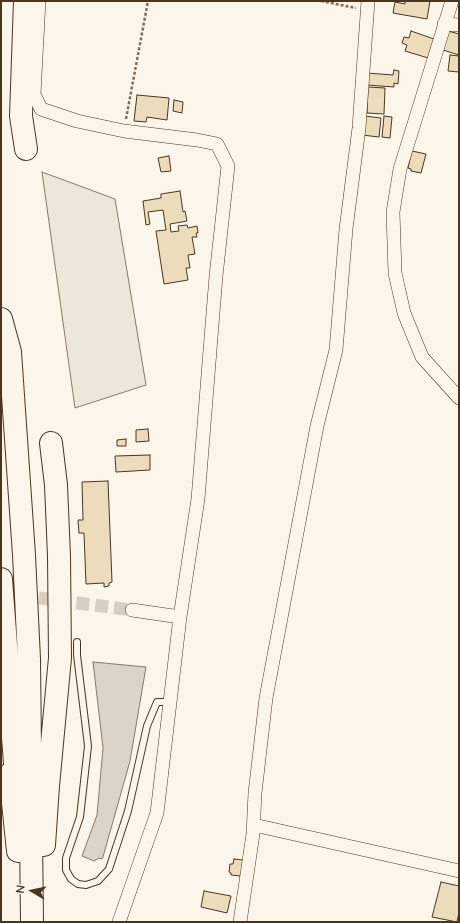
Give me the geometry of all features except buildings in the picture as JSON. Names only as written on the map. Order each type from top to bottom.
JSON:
[{"type":"highway","points":[[25,1],[21,116],[26,149]]},
{"type":"highway","points":[[1,319],[6,346],[25,862],[31,922]]},
{"type":"highway","points":[[31,922],[39,863],[39,767],[50,659],[46,480],[51,443]]},
{"type":"highway","points":[[1,579],[22,862],[31,922]]},
{"type":"highway","points":[[1,690],[19,862],[31,922]]},
{"type":"highway","points":[[1,759],[15,864],[31,922]]},
{"type":"street","points":[[39,1],[34,94],[41,109],[76,121],[124,131],[217,144],[228,166],[216,276],[198,499],[180,617],[157,813],[119,922]]},
{"type":"street","points":[[452,1],[400,169],[394,212],[395,274],[404,313],[422,357],[459,398]]},
{"type":"street","points":[[240,922],[254,825],[255,793],[266,698],[317,426],[336,350],[346,229],[360,128],[368,5]]},
{"type":"street","points":[[444,24],[459,25]]},
{"type":"street","points":[[132,610],[180,617]]},
{"type":"street","points":[[254,825],[459,871]]},
{"type":"lane","points":[[77,642],[77,655],[88,746],[80,817],[66,858],[66,870],[71,879],[78,884],[86,885],[98,881],[109,869],[128,811],[147,726],[157,702],[170,702]]},
{"type":"path","points":[[124,131],[148,1]]},
{"type":"path","points":[[321,1],[368,5]]},
{"type":"shaded area","points":[[42,172],[115,199],[146,385],[75,408]]},
{"type":"shaded area","points":[[93,662],[146,667],[130,761],[103,857],[102,859],[99,858],[94,861],[82,856],[97,815],[103,748]]},
{"type":"tunnel","points":[[1,593],[132,610]]}]
